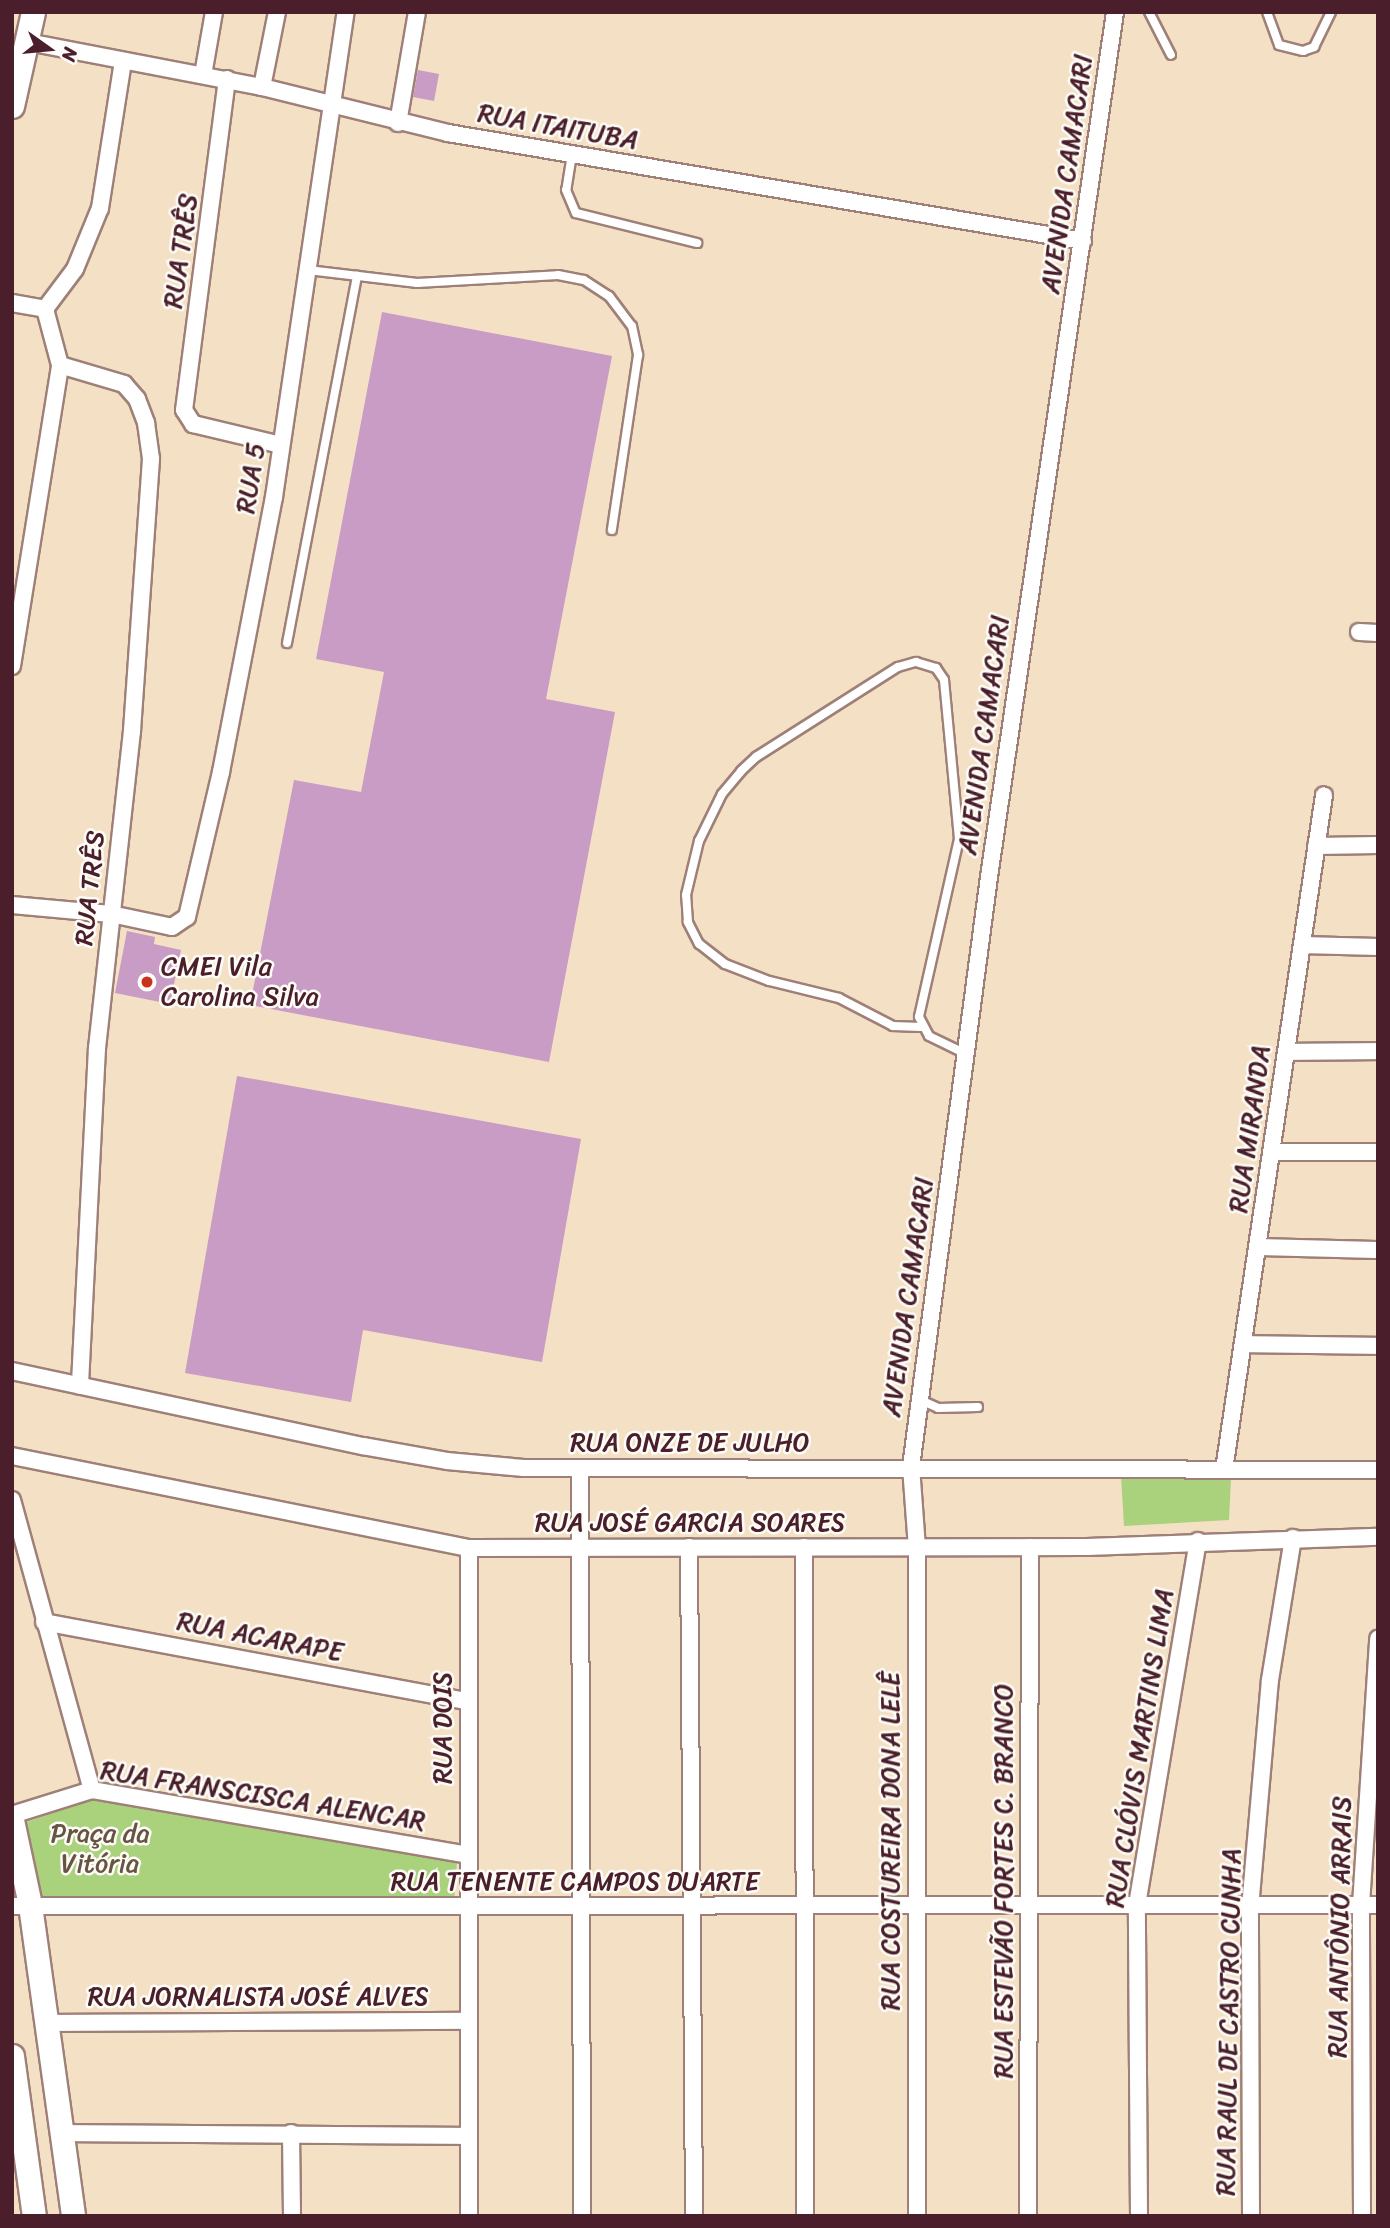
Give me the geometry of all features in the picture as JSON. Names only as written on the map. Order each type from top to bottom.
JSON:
[{"type":"street","points":[[12,106],[33,12]]},
{"type":"street","points":[[203,75],[214,12]]},
{"type":"street","points":[[262,87],[277,12]]},
{"type":"street","name":"RUA 5","points":[[111,914],[160,925],[179,925],[187,917],[221,772],[281,445],[346,12]]},
{"type":"street","points":[[398,123],[417,12]]},
{"type":"street","name":"AVENIDA CAMACARI","points":[[911,1466],[966,1054],[1115,12]]},
{"type":"street","name":"RUA ITAITUBA","points":[[28,41],[227,79],[398,123],[1083,240]]},
{"type":"street","points":[[45,309],[75,269],[100,208],[123,61]]},
{"type":"street","name":"RUA TRÊS","points":[[227,79],[184,410],[193,424],[281,445]]},
{"type":"street","points":[[12,303],[45,309]]},
{"type":"street","points":[[12,666],[17,596],[60,365],[45,309]]},
{"type":"street","name":"RUA TRÊS","points":[[60,365],[114,377],[137,399],[149,434],[152,494],[97,1048],[80,1386]]},
{"type":"street","points":[[1359,632],[1378,633]]},
{"type":"street","name":"RUA MIRANDA","points":[[1224,1470],[1324,795]]},
{"type":"street","points":[[1317,846],[1378,845]]},
{"type":"street","points":[[12,905],[111,914]]},
{"type":"street","points":[[1302,945],[1378,947]]},
{"type":"street","points":[[1286,1052],[1378,1051]]},
{"type":"street","points":[[1271,1152],[1378,1152]]},
{"type":"street","points":[[1257,1247],[1378,1250]]},
{"type":"street","points":[[1242,1344],[1378,1346]]},
{"type":"street","name":"RUA ONZE DE JULHO","points":[[12,1371],[447,1461],[580,1468],[911,1466],[1378,1470]]},
{"type":"street","name":"RUA JOSÉ GARCIA SOARES","points":[[12,1456],[470,1548],[578,1550],[689,1547],[1030,1547],[1378,1537]]},
{"type":"street","name":"RUA COSTUREIRA DONA LELÊ","points":[[911,1466],[916,1548],[917,2216]]},
{"type":"street","points":[[580,1468],[578,1550],[582,2216]]},
{"type":"street","points":[[12,1500],[92,1790]]},
{"type":"street","name":"RUA RAUL DE CASTRO CUNHA","points":[[1251,2216],[1250,1908],[1270,1679],[1293,1538]]},
{"type":"street","name":"RUA CLÓVIS MARTINS LIMA","points":[[1139,2216],[1137,1905],[1198,1541]]},
{"type":"street","points":[[689,1547],[694,2216]]},
{"type":"street","points":[[804,1547],[805,2216]]},
{"type":"street","name":"RUA ESTEVÃO FORTES C. BRANCO","points":[[1028,2216],[1030,1547]]},
{"type":"street","name":"RUA DOIS","points":[[469,2216],[467,1701],[470,1548]]},
{"type":"street","name":"RUA ACARAPE","points":[[44,1622],[467,1701]]},
{"type":"street","name":"RUA ANTÔNIO ARRAIS","points":[[1362,2216],[1361,1905],[1378,1639]]},
{"type":"street","name":"RUA FRANSCISCA ALENCAR","points":[[12,1817],[92,1790],[467,1855]]},
{"type":"street","points":[[12,1817],[21,1905],[48,2023],[73,2216]]},
{"type":"street","name":"RUA TENENTE CAMPOS DUARTE","points":[[21,1905],[468,1908],[1137,1905]]},
{"type":"street","points":[[1137,1905],[1250,1908],[1378,1905]]},
{"type":"street","name":"RUA JORNALISTA JOSÉ ALVES","points":[[48,2023],[469,2021]]},
{"type":"street","points":[[12,2056],[17,2132],[34,2216]]},
{"type":"street","points":[[62,2133],[469,2136]]},
{"type":"street","points":[[291,2133],[292,2216]]},
{"type":"lane","points":[[1149,12],[1171,55]]},
{"type":"lane","points":[[1267,12],[1279,45],[1303,51],[1314,47],[1331,12]]},
{"type":"lane","points":[[572,154],[566,190],[576,213],[697,243]]},
{"type":"lane","points":[[308,270],[417,283],[558,275],[583,280],[609,296],[632,326],[638,355],[612,530]]},
{"type":"lane","points":[[287,643],[357,276]]},
{"type":"lane","points":[[921,1027],[921,1002],[959,839],[944,680],[936,668],[916,662],[898,667],[755,757],[741,771],[722,794],[699,841],[686,895],[688,922],[699,944],[726,964],[769,981],[839,998],[893,1026],[921,1027],[966,1054]]},
{"type":"lane","points":[[918,1399],[938,1408],[978,1406]]},
{"type":"green space","points":[[1121,1476],[1231,1478],[1229,1520],[1124,1526]]},
{"type":"green space","name":"Praça da Vitória","points":[[97,1798],[457,1862],[454,1903],[41,1900],[21,1824]]},
{"type":"building","points":[[418,70],[439,74],[434,101],[413,97]]},
{"type":"building","points":[[382,312],[612,356],[546,699],[615,712],[549,1062],[250,1005],[294,780],[361,792],[384,672],[316,659]]},
{"type":"building","points":[[127,931],[155,937],[154,944],[181,950],[170,1004],[115,993]]},
{"type":"building","points":[[237,1076],[581,1139],[542,1362],[363,1330],[351,1402],[185,1373]]},
{"type":"place","name":"CMEI Vila Carolina Silva","points":[[147,982]]}]
